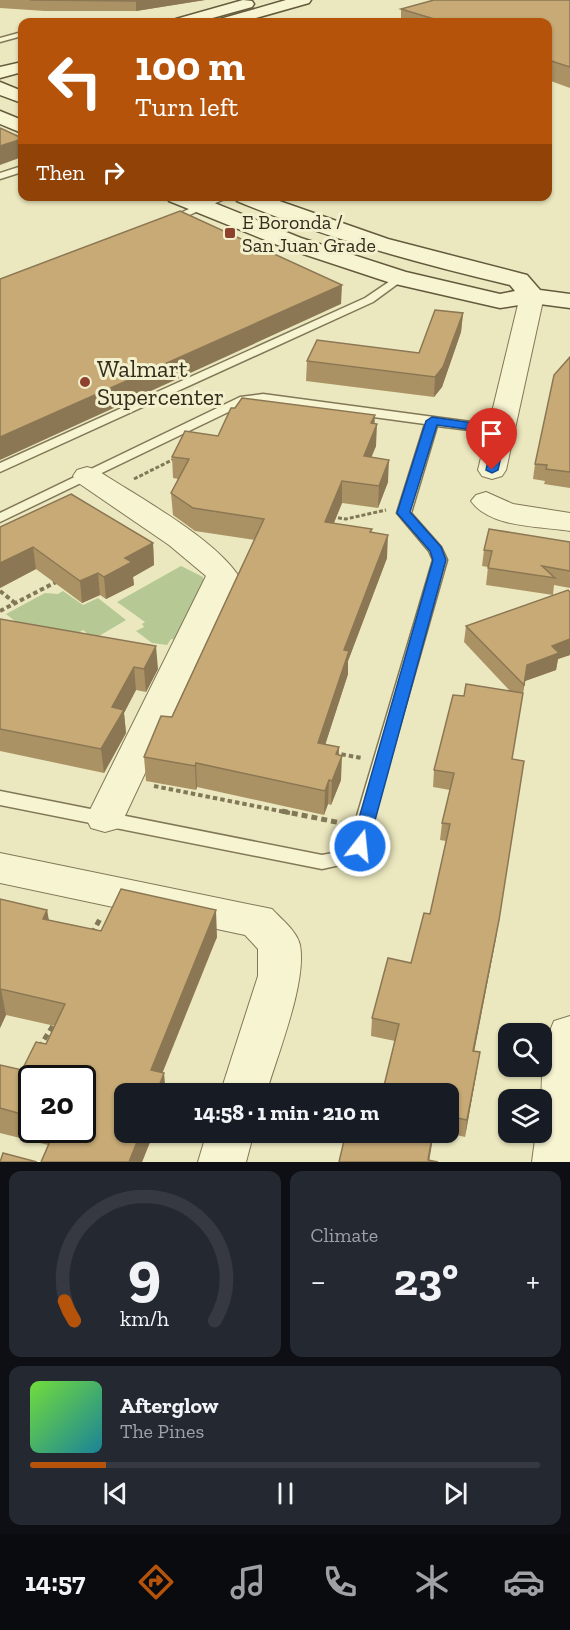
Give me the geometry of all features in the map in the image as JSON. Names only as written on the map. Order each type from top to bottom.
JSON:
[{"type":"main road","points":[[196,18],[260,0]]},
{"type":"main road","points":[[240,18],[297,1]]},
{"type":"main road","points":[[0,73],[18,68]]},
{"type":"main road","points":[[0,87],[18,81]]},
{"type":"main road","points":[[0,87],[18,96]]},
{"type":"main road","points":[[0,117],[18,125]]},
{"type":"main road","points":[[188,201],[293,243],[399,278],[500,301],[532,296],[570,301]]},
{"type":"main road","points":[[256,201],[293,217],[372,244],[521,281],[532,296]]},
{"type":"street","points":[[492,470],[511,396],[532,296]]},
{"type":"street","points":[[105,818],[222,575],[214,565],[112,482]]},
{"type":"street","points":[[486,501],[505,512],[570,522]]},
{"type":"street","points":[[0,868],[257,921],[279,944],[279,976],[246,1083]]},
{"type":"street","points":[[556,1162],[570,1035]]},
{"type":"street","points":[[222,1162],[228,1143]]},
{"type":"lane","points":[[0,28],[18,29]]},
{"type":"lane","points":[[0,40],[18,35]]},
{"type":"lane","points":[[0,176],[18,170]]},
{"type":"lane","points":[[160,224],[215,201]]},
{"type":"lane","points":[[0,468],[369,300],[399,278]]},
{"type":"lane","points":[[0,518],[112,482],[251,399],[278,400],[501,430]]},
{"type":"lane","points":[[0,798],[322,862],[342,858],[356,850],[365,827],[440,560],[436,550],[406,519],[404,509],[432,421]]},
{"type":"path","points":[[112,482],[180,456]]},
{"type":"path","points":[[112,482],[146,482]]},
{"type":"path","points":[[338,523],[387,509],[404,509]]},
{"type":"path","points":[[322,516],[346,519]]},
{"type":"path","points":[[0,611],[69,575]]},
{"type":"path","points":[[0,591],[15,603]]},
{"type":"path","points":[[325,751],[383,762]]},
{"type":"path","points":[[123,781],[365,827]]},
{"type":"path","points":[[91,938],[112,891]]},
{"type":"path","points":[[37,1052],[59,1015]]},
{"type":"green space","points":[[181,566],[203,577],[204,586],[177,640],[171,639],[167,645],[152,643],[136,631],[144,627],[142,624],[145,622],[117,602]]},
{"type":"green space","points":[[63,591],[83,605],[98,598],[126,620],[94,639],[83,630],[67,640],[24,628],[6,614],[45,593],[58,594]]},
{"type":"building","points":[[30,0],[141,0],[136,1]]},
{"type":"building","points":[[434,0],[570,0],[570,67],[552,61],[552,18],[431,18],[401,9]]},
{"type":"building","points":[[0,128],[18,136],[18,140],[0,146]]},
{"type":"building","name":"Walmart Supercenter","points":[[180,211],[342,285],[0,437],[0,279]]},
{"type":"building","points":[[435,310],[463,313],[443,367],[435,377],[307,361],[317,340],[419,353]]},
{"type":"building","points":[[570,357],[570,472],[546,469],[547,465],[535,464],[554,375]]},
{"type":"building","points":[[242,398],[375,415],[371,423],[377,424],[364,456],[389,460],[379,486],[342,481],[325,522],[372,529],[370,532],[388,535],[344,650],[349,651],[318,743],[339,747],[336,754],[342,756],[332,781],[329,780],[325,791],[196,763],[195,766],[144,757],[161,716],[172,717],[264,519],[193,508],[171,493],[189,459],[172,457],[185,431],[218,436],[231,408],[235,408]]},
{"type":"building","points":[[71,494],[153,543],[125,558],[132,562],[104,577],[98,573],[80,581],[33,547],[0,563],[0,527]]},
{"type":"building","points":[[489,529],[570,542],[570,571],[542,566],[555,578],[488,568],[492,551],[484,550]]},
{"type":"building","points":[[568,590],[570,592],[570,639],[552,646],[559,653],[527,665],[524,685],[466,626]]},
{"type":"building","points":[[0,619],[156,646],[144,669],[134,667],[112,707],[124,710],[101,749],[0,729]]},
{"type":"building","points":[[466,684],[523,693],[512,759],[524,761],[499,920],[473,1051],[480,1052],[467,1120],[459,1118],[459,1083],[385,1083],[399,1024],[372,1018],[388,958],[411,963],[424,913],[430,914],[450,824],[442,823],[454,773],[434,770],[453,695],[464,696]]},
{"type":"building","points":[[121,889],[216,910],[151,1070],[164,1073],[160,1083],[114,1083],[114,1143],[137,1143],[129,1162],[41,1162],[49,1143],[96,1143],[96,1065],[24,1065],[36,1042],[46,1044],[65,1004],[1,989],[0,991],[0,899],[47,910],[43,919],[101,931]]},
{"type":"building","points":[[0,1065],[18,1069],[18,1113],[0,1108]]},
{"type":"building","points":[[343,1143],[431,1143],[428,1160],[438,1162],[339,1162]]},
{"type":"building","points":[[3,1153],[37,1162],[0,1162]]},
{"type":"place","name":"E Boronda / San Juan Grade","points":[[230,233]]},
{"type":"place","name":"Walmart Supercenter","points":[[85,382]]},
{"type":"route","points":[[360,846],[440,560],[436,550],[406,519],[404,513],[407,496],[432,421],[501,430],[492,470]]}]
